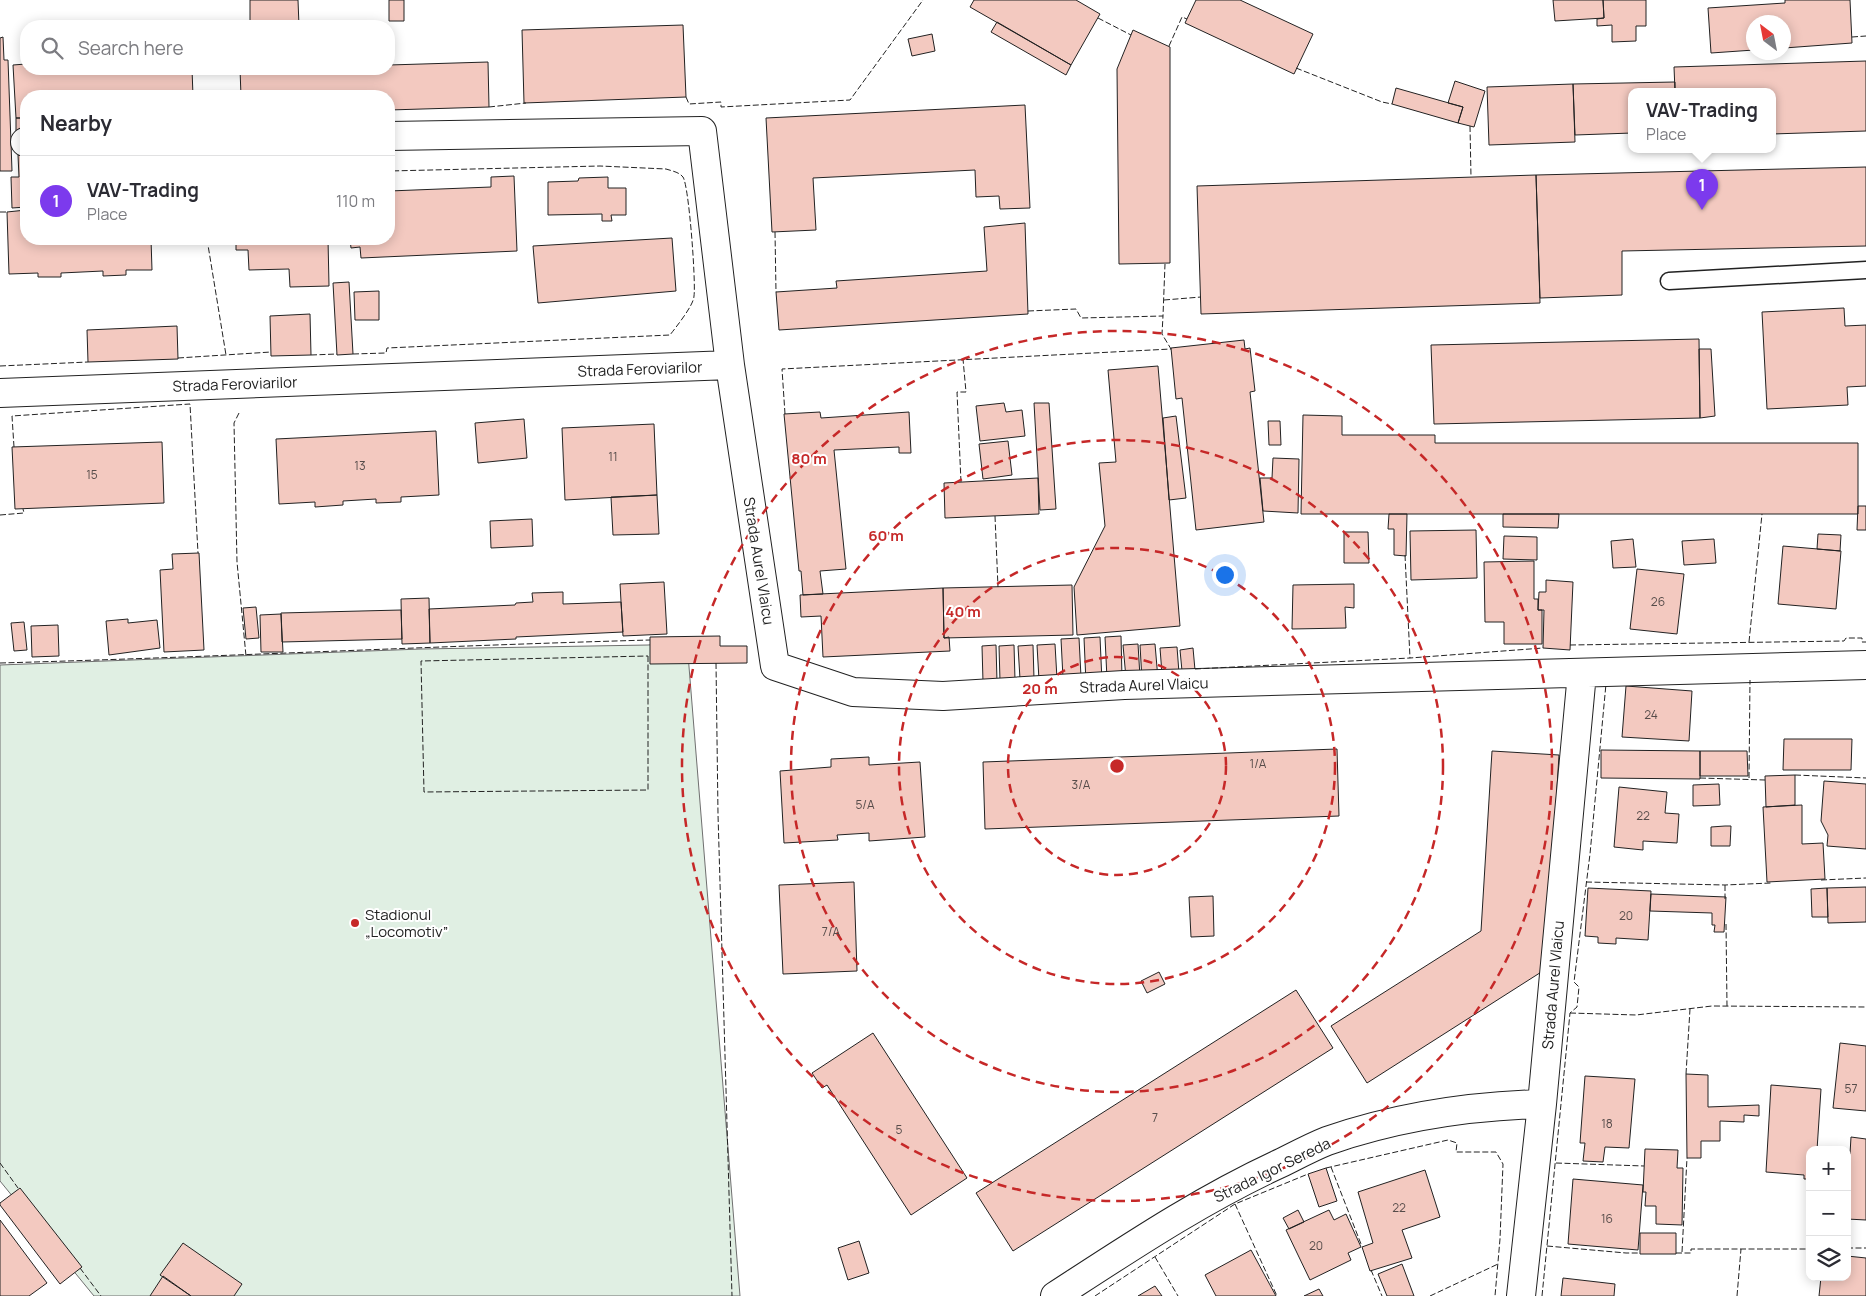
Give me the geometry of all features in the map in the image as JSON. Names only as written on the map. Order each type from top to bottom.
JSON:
[{"type":"street","points":[[395,136],[702,131],[730,365]]},
{"type":"street","name":"Strada Feroviarilor","points":[[0,393],[730,365]]},
{"type":"street","name":"Strada Aurel Vlaicu","points":[[730,365],[775,666],[853,692],[943,696],[1124,685],[1866,665]]},
{"type":"street","name":"Strada Aurel Vlaicu","points":[[1521,1296],[1542,1104],[1582,674]]},
{"type":"street","name":"Strada Igor Sereda","points":[[1055,1296],[1162,1227],[1244,1180],[1326,1142],[1386,1124],[1432,1115],[1499,1105],[1542,1104]]},
{"type":"lane","points":[[1669,281],[1866,270]]},
{"type":"green space","name":"Stadionul „Locomotiv”","points":[[687,642],[740,1296],[94,1296],[0,1181],[0,665],[421,649],[648,645]]},
{"type":"building","points":[[250,0],[298,0],[299,20],[250,20]]},
{"type":"building","points":[[389,0],[404,0],[404,21],[389,20]]},
{"type":"building","points":[[974,0],[1076,0],[1100,14],[1071,65],[970,7]]},
{"type":"building","points":[[1196,0],[1240,0],[1313,34],[1294,74],[1185,23]]},
{"type":"building","points":[[1553,0],[1603,0],[1604,18],[1555,21]]},
{"type":"building","points":[[1603,0],[1646,0],[1646,26],[1636,26],[1636,41],[1612,42],[1612,25],[1597,26],[1597,19],[1604,18]]},
{"type":"building","points":[[1785,0],[1850,0],[1852,43],[1791,47],[1791,15],[1746,15],[1746,51],[1711,53],[1708,8],[1785,3]]},
{"type":"building","points":[[997,22],[1071,65],[1066,75],[991,32]]},
{"type":"building","points":[[683,25],[686,97],[524,103],[522,30]]},
{"type":"building","points":[[1133,30],[1170,47],[1170,263],[1119,264],[1117,69]]},
{"type":"building","points":[[932,34],[935,51],[912,56],[908,39]]},
{"type":"building","points":[[3,37],[4,60],[8,60],[12,171],[0,171],[0,38]]},
{"type":"building","points":[[1866,61],[1866,131],[1776,134],[1776,88],[1675,88],[1674,67]]},
{"type":"building","points":[[488,62],[489,107],[395,110],[395,90],[241,90],[240,75],[395,75],[395,65]]},
{"type":"building","points":[[20,64],[20,75],[192,75],[193,90],[20,90],[20,118],[16,118],[13,65]]},
{"type":"building","points":[[1455,81],[1485,91],[1474,127],[1458,123],[1463,107],[1448,103]]},
{"type":"building","points":[[1675,82],[1675,88],[1628,88],[1628,133],[1575,135],[1573,84]]},
{"type":"building","points":[[1573,84],[1575,142],[1489,145],[1487,87]]},
{"type":"building","points":[[1396,88],[1463,107],[1458,123],[1392,104]]},
{"type":"building","points":[[1025,105],[1030,208],[1000,209],[999,196],[976,197],[975,170],[813,178],[816,230],[772,232],[766,118]]},
{"type":"building","points":[[16,118],[20,118],[20,137],[16,137]]},
{"type":"building","points":[[18,155],[20,155],[20,207],[12,208],[11,177],[19,177]]},
{"type":"building","points":[[1866,167],[1866,246],[1622,251],[1622,295],[1540,298],[1536,175]]},
{"type":"building","points":[[1536,175],[1540,303],[1201,314],[1197,186]]},
{"type":"building","points":[[514,176],[517,251],[361,258],[360,247],[351,248],[351,245],[395,245],[395,191],[491,187],[491,177]]},
{"type":"building","points":[[608,177],[608,188],[626,188],[626,215],[611,215],[612,221],[602,221],[602,214],[548,215],[548,182]]},
{"type":"building","points":[[20,211],[20,245],[151,245],[152,270],[126,270],[126,275],[103,276],[103,271],[61,273],[61,277],[38,277],[38,273],[9,274],[7,212]]},
{"type":"building","points":[[1025,223],[1028,314],[779,330],[776,292],[837,288],[836,281],[987,271],[984,227]]},
{"type":"building","points":[[672,238],[676,291],[538,303],[533,246]]},
{"type":"building","points":[[236,245],[328,245],[329,286],[290,287],[289,269],[249,270],[248,250],[236,250]]},
{"type":"building","points":[[349,282],[353,354],[337,355],[333,283]]},
{"type":"building","points":[[379,291],[379,320],[355,320],[354,292]]},
{"type":"building","points":[[1844,308],[1845,326],[1866,325],[1866,386],[1847,387],[1848,405],[1767,409],[1762,312]]},
{"type":"building","points":[[310,314],[311,355],[271,356],[270,316]]},
{"type":"building","points":[[177,326],[178,359],[88,362],[87,330]]},
{"type":"building","points":[[1699,339],[1700,418],[1434,424],[1431,345]]},
{"type":"building","points":[[1244,340],[1245,349],[1250,348],[1255,391],[1250,392],[1264,522],[1196,530],[1182,398],[1176,399],[1171,348]]},
{"type":"building","points":[[1699,349],[1711,349],[1715,416],[1700,418]]},
{"type":"building","points":[[1158,366],[1180,626],[1077,635],[1074,587],[1105,526],[1099,463],[1116,462],[1108,370]]},
{"type":"building","points":[[1004,403],[1006,412],[1022,410],[1025,436],[980,441],[976,406]]},
{"type":"building","points":[[1034,403],[1049,403],[1056,509],[1040,510]]},
{"type":"building","points":[[820,412],[821,418],[909,412],[911,453],[899,453],[899,447],[834,450],[846,569],[820,571],[823,594],[803,595],[784,414]]},
{"type":"building","points":[[1303,415],[1342,416],[1342,435],[1435,435],[1435,443],[1858,443],[1858,514],[1301,514]]},
{"type":"building","points":[[1176,416],[1186,498],[1169,500],[1163,418]]},
{"type":"building","points":[[524,419],[527,458],[478,463],[475,423]]},
{"type":"building","points":[[1268,421],[1280,421],[1281,445],[1269,445]]},
{"type":"building","points":[[654,424],[657,495],[565,500],[562,428]]},
{"type":"building","points":[[436,431],[439,495],[401,497],[401,502],[376,503],[376,499],[343,501],[343,505],[315,507],[315,502],[279,504],[276,439]]},
{"type":"building","points":[[1008,441],[1012,475],[983,479],[979,444]]},
{"type":"building","points":[[162,442],[164,503],[15,509],[12,447]]},
{"type":"building","points":[[1273,458],[1299,459],[1298,513],[1263,511],[1260,478],[1272,478]]},
{"type":"building","points":[[1038,478],[1039,514],[945,518],[944,483]]},
{"type":"building","points":[[657,495],[659,534],[613,535],[611,497]]},
{"type":"building","points":[[1858,506],[1866,506],[1866,530],[1857,530]]},
{"type":"building","points":[[1389,514],[1407,514],[1406,556],[1394,555],[1394,529],[1388,529]]},
{"type":"building","points":[[1503,514],[1559,514],[1558,528],[1503,527]]},
{"type":"building","points":[[532,519],[533,546],[491,548],[490,521]]},
{"type":"building","points":[[1476,530],[1477,578],[1411,580],[1410,531]]},
{"type":"building","points":[[1344,532],[1368,532],[1369,563],[1344,563]]},
{"type":"building","points":[[1818,534],[1841,535],[1840,551],[1817,549]]},
{"type":"building","points":[[1504,536],[1537,537],[1537,560],[1503,559]]},
{"type":"building","points":[[1633,539],[1636,567],[1613,568],[1611,541]]},
{"type":"building","points":[[1714,539],[1716,563],[1684,565],[1682,541]]},
{"type":"building","points":[[1783,546],[1841,551],[1836,609],[1778,604]]},
{"type":"building","points":[[199,553],[204,650],[164,652],[160,570],[173,569],[172,554]]},
{"type":"building","points":[[1534,561],[1534,599],[1538,599],[1538,610],[1542,610],[1542,644],[1504,644],[1504,622],[1485,622],[1484,562]]},
{"type":"building","points":[[1637,569],[1684,574],[1677,634],[1630,629]]},
{"type":"building","points":[[1546,580],[1573,582],[1570,650],[1543,648],[1544,610],[1538,610],[1539,592],[1546,592]]},
{"type":"building","points":[[664,582],[667,634],[623,636],[620,584]]},
{"type":"building","points":[[1354,584],[1354,608],[1345,607],[1346,628],[1292,629],[1293,585]]},
{"type":"building","points":[[1072,585],[1073,635],[944,638],[943,588]]},
{"type":"building","points":[[943,588],[944,638],[949,637],[950,651],[823,657],[821,616],[801,617],[800,595]]},
{"type":"building","points":[[563,592],[563,604],[621,602],[623,632],[430,643],[429,609],[515,605],[516,603],[533,602],[532,593]]},
{"type":"building","points":[[429,598],[430,643],[402,644],[401,599]]},
{"type":"building","points":[[256,607],[259,638],[246,639],[243,608]]},
{"type":"building","points":[[401,610],[402,639],[282,642],[281,613]]},
{"type":"building","points":[[281,614],[283,652],[261,652],[260,615]]},
{"type":"building","points":[[128,619],[128,623],[157,620],[160,648],[109,655],[106,621]]},
{"type":"building","points":[[24,622],[27,650],[14,651],[11,623]]},
{"type":"building","points":[[58,625],[59,656],[32,657],[31,626]]},
{"type":"building","points":[[720,636],[720,646],[747,646],[747,663],[650,664],[650,637]]},
{"type":"building","points":[[1121,636],[1122,678],[1107,679],[1105,637]]},
{"type":"building","points":[[1100,637],[1102,682],[1086,683],[1084,638]]},
{"type":"building","points":[[1079,638],[1081,677],[1063,678],[1061,639]]},
{"type":"building","points":[[1055,644],[1057,679],[1039,680],[1037,645]]},
{"type":"building","points":[[1138,644],[1140,677],[1126,678],[1123,645]]},
{"type":"building","points":[[1155,644],[1158,679],[1142,680],[1140,645]]},
{"type":"building","points":[[996,645],[997,682],[983,682],[982,646]]},
{"type":"building","points":[[1014,645],[1015,680],[1000,681],[999,646]]},
{"type":"building","points":[[1033,645],[1034,679],[1020,679],[1018,646]]},
{"type":"building","points":[[1177,647],[1179,673],[1162,674],[1160,648]]},
{"type":"building","points":[[1193,648],[1195,670],[1182,671],[1180,650]]},
{"type":"building","points":[[1626,686],[1692,691],[1689,741],[1622,737]]},
{"type":"building","points":[[1784,739],[1852,739],[1851,770],[1783,770]]},
{"type":"building","points":[[1337,749],[1339,816],[985,829],[983,762]]},
{"type":"building","points":[[1601,750],[1700,751],[1700,779],[1601,778]]},
{"type":"building","points":[[1492,751],[1559,755],[1546,969],[1367,1083],[1331,1026],[1481,931]]},
{"type":"building","points":[[1700,751],[1747,751],[1748,776],[1700,776]]},
{"type":"building","points":[[869,757],[869,765],[920,762],[925,837],[869,841],[869,833],[837,835],[838,840],[784,843],[780,771],[831,767],[831,759]]},
{"type":"building","points":[[1795,775],[1795,805],[1766,807],[1765,776]]},
{"type":"building","points":[[1824,781],[1866,784],[1866,849],[1827,846],[1828,835],[1821,821]]},
{"type":"building","points":[[1719,784],[1720,805],[1693,806],[1693,785]]},
{"type":"building","points":[[1619,787],[1667,792],[1665,813],[1679,814],[1677,843],[1643,841],[1643,850],[1614,847]]},
{"type":"building","points":[[1802,805],[1802,844],[1823,843],[1825,879],[1767,882],[1763,807]]},
{"type":"building","points":[[1731,826],[1730,846],[1711,846],[1711,827]]},
{"type":"building","points":[[854,882],[857,971],[783,974],[779,885]]},
{"type":"building","points":[[1866,887],[1866,922],[1828,923],[1827,888]]},
{"type":"building","points":[[1588,888],[1651,891],[1648,940],[1616,938],[1616,944],[1598,943],[1598,937],[1585,936]]},
{"type":"building","points":[[1827,888],[1828,917],[1812,917],[1811,889]]},
{"type":"building","points":[[1651,894],[1726,897],[1724,932],[1714,932],[1715,925],[1712,925],[1712,913],[1650,911]]},
{"type":"building","points":[[1213,896],[1214,936],[1191,937],[1189,897]]},
{"type":"building","points":[[1159,972],[1165,984],[1147,993],[1141,981]]},
{"type":"building","points":[[1296,990],[1333,1048],[1013,1251],[976,1193]]},
{"type":"building","points":[[873,1033],[967,1178],[911,1215],[827,1085],[822,1088],[812,1073]]},
{"type":"building","points":[[1840,1043],[1866,1046],[1866,1111],[1833,1108]]},
{"type":"building","points":[[1686,1074],[1708,1075],[1708,1107],[1759,1105],[1759,1116],[1744,1115],[1744,1122],[1720,1121],[1720,1141],[1701,1141],[1701,1158],[1687,1158]]},
{"type":"building","points":[[1585,1076],[1635,1079],[1629,1148],[1605,1147],[1603,1162],[1583,1161],[1585,1143],[1580,1143]]},
{"type":"building","points":[[1771,1085],[1821,1089],[1817,1146],[1806,1146],[1806,1179],[1804,1179],[1804,1175],[1766,1172]]},
{"type":"building","points":[[1851,1137],[1866,1139],[1866,1220],[1851,1219]]},
{"type":"building","points":[[1645,1149],[1678,1150],[1677,1168],[1683,1168],[1682,1225],[1656,1224],[1656,1206],[1645,1206],[1646,1192],[1643,1192]]},
{"type":"building","points":[[1326,1168],[1337,1201],[1319,1207],[1308,1174]]},
{"type":"building","points":[[1425,1170],[1440,1217],[1402,1230],[1412,1258],[1370,1271],[1362,1247],[1373,1243],[1358,1192]]},
{"type":"building","points":[[1573,1179],[1643,1185],[1638,1250],[1568,1244]]},
{"type":"building","points":[[20,1188],[82,1267],[60,1284],[0,1205],[0,1203]]},
{"type":"building","points":[[1298,1210],[1304,1222],[1289,1229],[1283,1218]]},
{"type":"building","points":[[1329,1210],[1334,1220],[1346,1214],[1361,1247],[1348,1253],[1351,1260],[1310,1280],[1286,1230]]},
{"type":"building","points":[[0,1220],[47,1283],[29,1296],[0,1296]]},
{"type":"building","points":[[1640,1233],[1676,1233],[1676,1254],[1640,1254]]},
{"type":"building","points":[[859,1241],[869,1273],[848,1280],[838,1248]]},
{"type":"building","points":[[183,1243],[242,1284],[234,1296],[191,1296],[160,1275]]},
{"type":"building","points":[[1251,1250],[1276,1296],[1216,1296],[1205,1275]]},
{"type":"building","points":[[1851,1256],[1866,1258],[1866,1296],[1819,1296],[1821,1281],[1851,1281]]},
{"type":"building","points":[[1402,1264],[1414,1296],[1387,1296],[1378,1274]]},
{"type":"building","points":[[163,1276],[191,1296],[150,1296]]},
{"type":"building","points":[[1563,1278],[1615,1284],[1614,1296],[1561,1296]]},
{"type":"building","points":[[1155,1286],[1162,1296],[1138,1296]]},
{"type":"building","points":[[1319,1289],[1323,1296],[1304,1296]]},
{"type":"fence","points":[[686,97],[689,104],[721,102],[721,107],[850,100],[923,0]]},
{"type":"fence","points":[[1169,46],[1182,17],[1187,19]]},
{"type":"fence","points":[[1098,18],[1131,35]]},
{"type":"fence","points":[[1852,37],[1866,36]]},
{"type":"fence","points":[[1296,68],[1382,102],[1392,104]]},
{"type":"fence","points":[[489,107],[526,103]]},
{"type":"fence","points":[[1470,126],[1471,177]]},
{"type":"fence","points":[[353,354],[386,353],[387,348],[670,335],[688,310],[694,296],[688,197],[683,177],[680,174],[666,169],[600,166],[395,171]]},
{"type":"fence","points":[[0,212],[7,212]]},
{"type":"fence","points":[[775,232],[776,292]]},
{"type":"fence","points":[[208,245],[226,355]]},
{"type":"fence","points":[[1028,311],[1076,309],[1081,318],[1163,316],[1165,264]]},
{"type":"fence","points":[[1164,300],[1201,297]]},
{"type":"fence","points":[[785,414],[782,369],[1171,349],[1162,334],[1163,316]]},
{"type":"fence","points":[[178,358],[271,352]]},
{"type":"fence","points":[[311,355],[337,354]]},
{"type":"fence","points":[[961,482],[957,392],[966,392],[963,359]]},
{"type":"fence","points":[[0,366],[88,362]]},
{"type":"fence","points":[[14,447],[12,416],[190,404],[198,553]]},
{"type":"fence","points":[[239,413],[234,423],[237,562],[246,656]]},
{"type":"fence","points":[[0,515],[24,513],[23,509]]},
{"type":"fence","points":[[1749,642],[1762,514]]},
{"type":"fence","points":[[995,516],[998,587]]},
{"type":"fence","points":[[1405,555],[1410,658]]},
{"type":"fence","points":[[1570,645],[1844,641],[1846,638],[1862,638],[1862,642],[1866,642]]},
{"type":"fence","points":[[0,663],[650,640]]},
{"type":"fence","points":[[1195,669],[1410,658],[1543,648]]},
{"type":"fence","points":[[648,656],[648,790],[424,792],[421,661],[648,656]]},
{"type":"fence","points":[[716,663],[718,814],[732,1296]]},
{"type":"fence","points":[[1749,778],[1750,680]]},
{"type":"fence","points":[[1542,1296],[1570,1013],[1577,1007],[1579,987],[1574,982],[1590,854],[1606,684]]},
{"type":"fence","points":[[1795,775],[1866,778]]},
{"type":"fence","points":[[1700,778],[1765,780]]},
{"type":"fence","points":[[1821,880],[1866,878]]},
{"type":"fence","points":[[1586,882],[1725,885],[1771,883]]},
{"type":"fence","points":[[1725,885],[1725,899]]},
{"type":"fence","points":[[1726,924],[1727,1006]]},
{"type":"fence","points":[[1570,1013],[1636,1015],[1712,1006],[1866,1007]]},
{"type":"fence","points":[[1686,1074],[1690,1009]]},
{"type":"fence","points":[[1326,1168],[1448,1140],[1457,1143],[1456,1152],[1496,1152],[1503,1164],[1500,1239],[1495,1296]]},
{"type":"fence","points":[[1682,1252],[1687,1158]]},
{"type":"fence","points":[[0,1163],[18,1188]]},
{"type":"fence","points":[[1556,1163],[1644,1166]]},
{"type":"fence","points":[[1331,1167],[1361,1244]]},
{"type":"fence","points":[[1095,1296],[1235,1204],[1308,1174]]},
{"type":"fence","points":[[1235,1204],[1277,1296]]},
{"type":"fence","points":[[1547,1246],[1640,1253]]},
{"type":"fence","points":[[1851,1248],[1866,1248]]},
{"type":"fence","points":[[1676,1253],[1691,1253],[1691,1249],[1806,1249]]},
{"type":"fence","points":[[1737,1296],[1741,1249]]},
{"type":"fence","points":[[1155,1257],[1178,1296]]},
{"type":"fence","points":[[1430,1296],[1498,1264]]},
{"type":"fence","points":[[80,1268],[101,1296]]},
{"type":"fence","points":[[1371,1270],[1382,1296]]},
{"type":"place","name":"VAV-Trading","points":[[1702,210]]},
{"type":"place","name":"Stadionul „Locomotiv”","points":[[355,923]]}]
